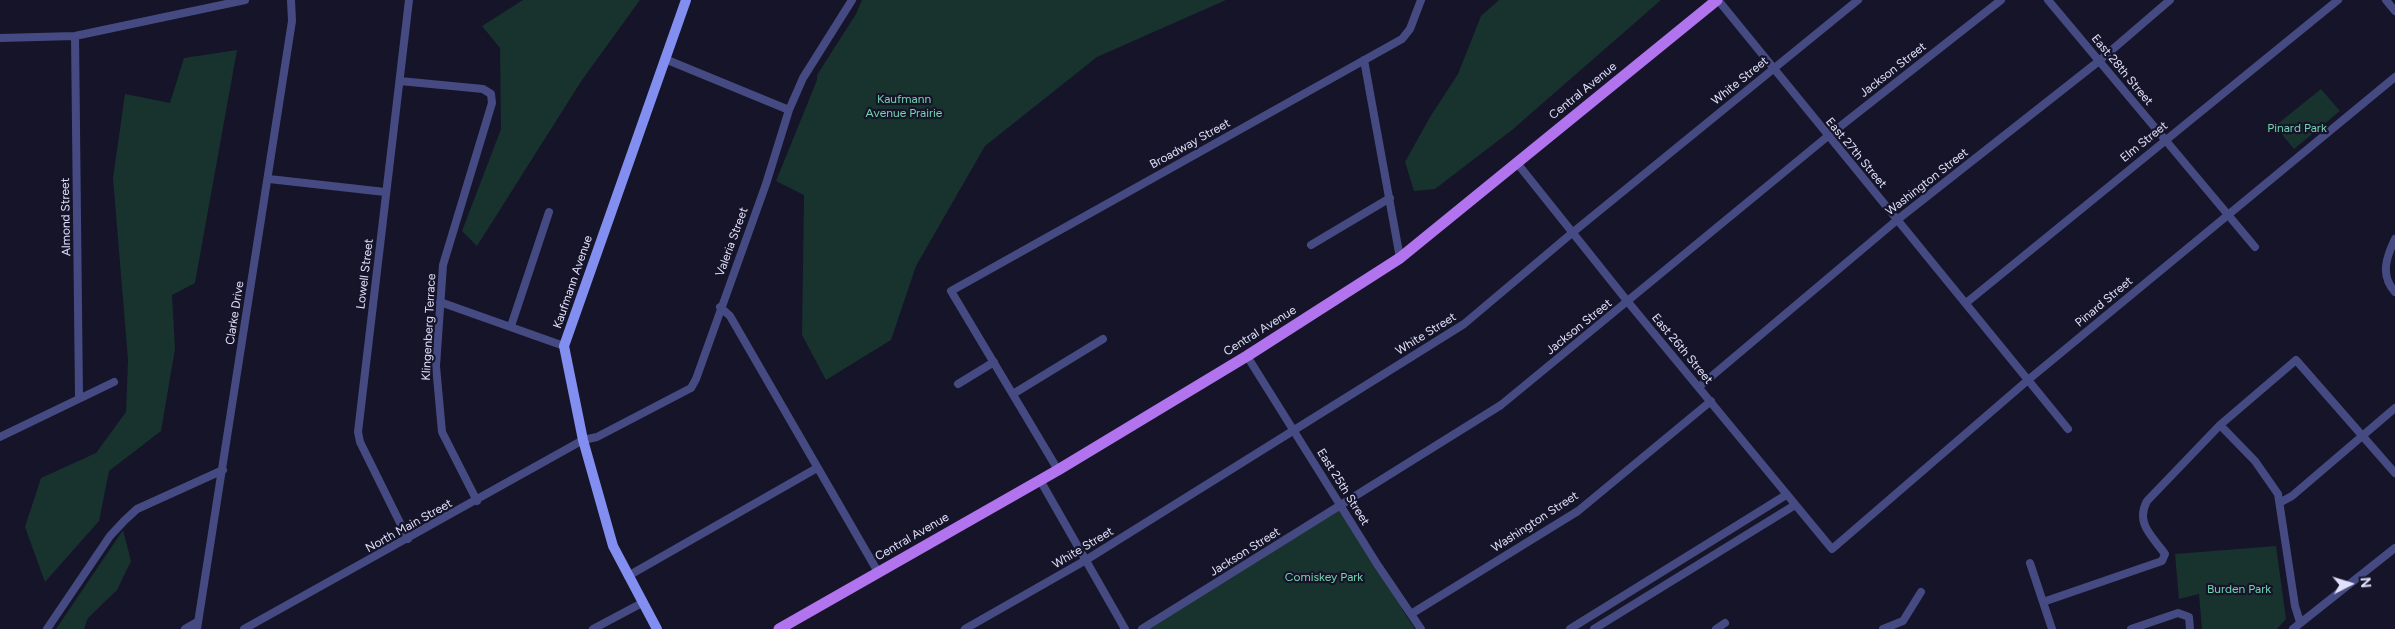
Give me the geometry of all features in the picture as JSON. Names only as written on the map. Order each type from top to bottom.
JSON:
[{"type":"main road","name":"Kaufmann Avenue","points":[[657,629],[613,546],[584,440],[564,346],[686,0]]},
{"type":"main road","name":"Central Avenue","points":[[779,629],[1058,470],[1247,356],[1400,258],[1717,0]]},
{"type":"street","points":[[0,38],[75,36],[230,1],[245,0]]},
{"type":"street","name":"Clarke Drive","points":[[197,626],[292,21],[291,0]]},
{"type":"street","name":"Lowell Street","points":[[408,539],[360,442],[358,432],[409,0]]},
{"type":"street","name":"Valeria Street","points":[[584,440],[597,438],[691,388],[696,379],[720,307],[766,184],[788,110],[803,78],[852,0]]},
{"type":"street","name":"Broadway Street","points":[[994,362],[952,292],[1402,38],[1410,29],[1420,0]]},
{"type":"street","name":"East 27th Street","points":[[1717,0],[2068,429]]},
{"type":"street","name":"White Street","points":[[965,629],[1086,560],[1464,324],[1572,233],[1858,0]]},
{"type":"street","name":"Jackson Street","points":[[1142,629],[1501,405],[1828,136],[2000,0]]},
{"type":"street","name":"East 28th Street","points":[[2048,0],[2255,246]]},
{"type":"street","name":"Washington Street","points":[[1700,386],[1897,220],[2099,61],[2170,0]]},
{"type":"street","name":"Elm Street","points":[[1966,303],[2338,0]]},
{"type":"street","points":[[2386,0],[2395,11]]},
{"type":"street","name":"Almond Street","points":[[75,36],[79,397]]},
{"type":"street","points":[[665,59],[788,110]]},
{"type":"street","points":[[1364,60],[1400,258]]},
{"type":"street","name":"Pinard Street","points":[[1832,548],[2028,380],[2395,76]]},
{"type":"street","name":"Klingenberg Terrace","points":[[400,81],[483,89],[491,94],[492,103],[444,265],[436,366],[442,432],[478,500]]},
{"type":"street","name":"East 26th Street","points":[[1517,163],[1628,302],[1700,386],[1786,495],[1832,548]]},
{"type":"street","points":[[268,179],[386,192]]},
{"type":"street","points":[[1310,245],[1390,198]]},
{"type":"street","points":[[511,326],[548,212]]},
{"type":"street","points":[[2395,239],[2385,269],[2387,282],[2395,292]]},
{"type":"street","points":[[440,302],[564,346]]},
{"type":"street","points":[[720,307],[730,316],[878,572]]},
{"type":"street","points":[[1013,394],[1103,340]]},
{"type":"street","name":"East 25th Street","points":[[1247,356],[1421,629]]},
{"type":"street","points":[[2043,602],[2162,561],[2165,554],[2143,527],[2142,510],[2147,501],[2220,425],[2296,360],[2395,473]]},
{"type":"street","points":[[958,384],[994,362],[1058,470]]},
{"type":"street","points":[[0,437],[79,397],[114,382]]},
{"type":"street","name":"Washington Street","points":[[1411,614],[1578,511],[1711,401]]},
{"type":"street","points":[[2281,502],[2292,496],[2395,408]]},
{"type":"street","points":[[2220,425],[2255,461],[2275,487],[2281,502],[2295,606],[2300,622]]},
{"type":"street","name":"North Main Street","points":[[244,629],[584,440]]},
{"type":"street","points":[[628,576],[817,468]]},
{"type":"street","points":[[47,629],[110,536],[124,520],[137,509],[223,470]]},
{"type":"street","points":[[1040,480],[1125,629]]},
{"type":"street","points":[[1570,629],[1786,495]]},
{"type":"street","points":[[1594,629],[1795,505]]},
{"type":"street","points":[[2294,629],[2300,622],[2395,548]]},
{"type":"street","points":[[2030,563],[2052,629]]},
{"type":"street","points":[[1883,629],[1903,620],[1921,592]]},
{"type":"street","points":[[594,629],[642,603]]},
{"type":"street","points":[[2131,629],[2178,613],[2189,617],[2190,629]]},
{"type":"street","points":[[1716,629],[1725,622]]},
{"type":"street","points":[[185,629],[197,626]]},
{"type":"green space","points":[[523,0],[640,0],[582,80],[477,246],[462,231],[501,129],[500,48],[482,26]]},
{"type":"green space","name":"Kaufmann Avenue Prairie","points":[[862,0],[1226,0],[1097,57],[985,146],[916,266],[891,340],[826,380],[802,335],[804,195],[776,181],[817,80],[817,75],[856,14]]},
{"type":"green space","points":[[1499,0],[1661,0],[1512,130],[1435,189],[1414,191],[1405,162],[1430,117],[1458,74],[1481,16]]},
{"type":"green space","points":[[237,50],[195,283],[172,295],[175,349],[161,431],[109,471],[99,521],[45,582],[25,527],[41,478],[96,453],[126,412],[128,360],[113,178],[125,94],[170,103],[184,58]]},
{"type":"green space","name":"Pinard Park","points":[[2321,89],[2340,111],[2294,149],[2275,126]]},
{"type":"green space","name":"Comiskey Park","points":[[1341,506],[1406,606],[1402,609],[1415,629],[1142,629]]},
{"type":"green space","points":[[123,530],[131,561],[117,590],[88,618],[84,629],[56,629]]},
{"type":"green space","name":"Burden Park","points":[[2276,546],[2286,619],[2277,629],[2202,629],[2199,594],[2179,599],[2175,554]]}]
